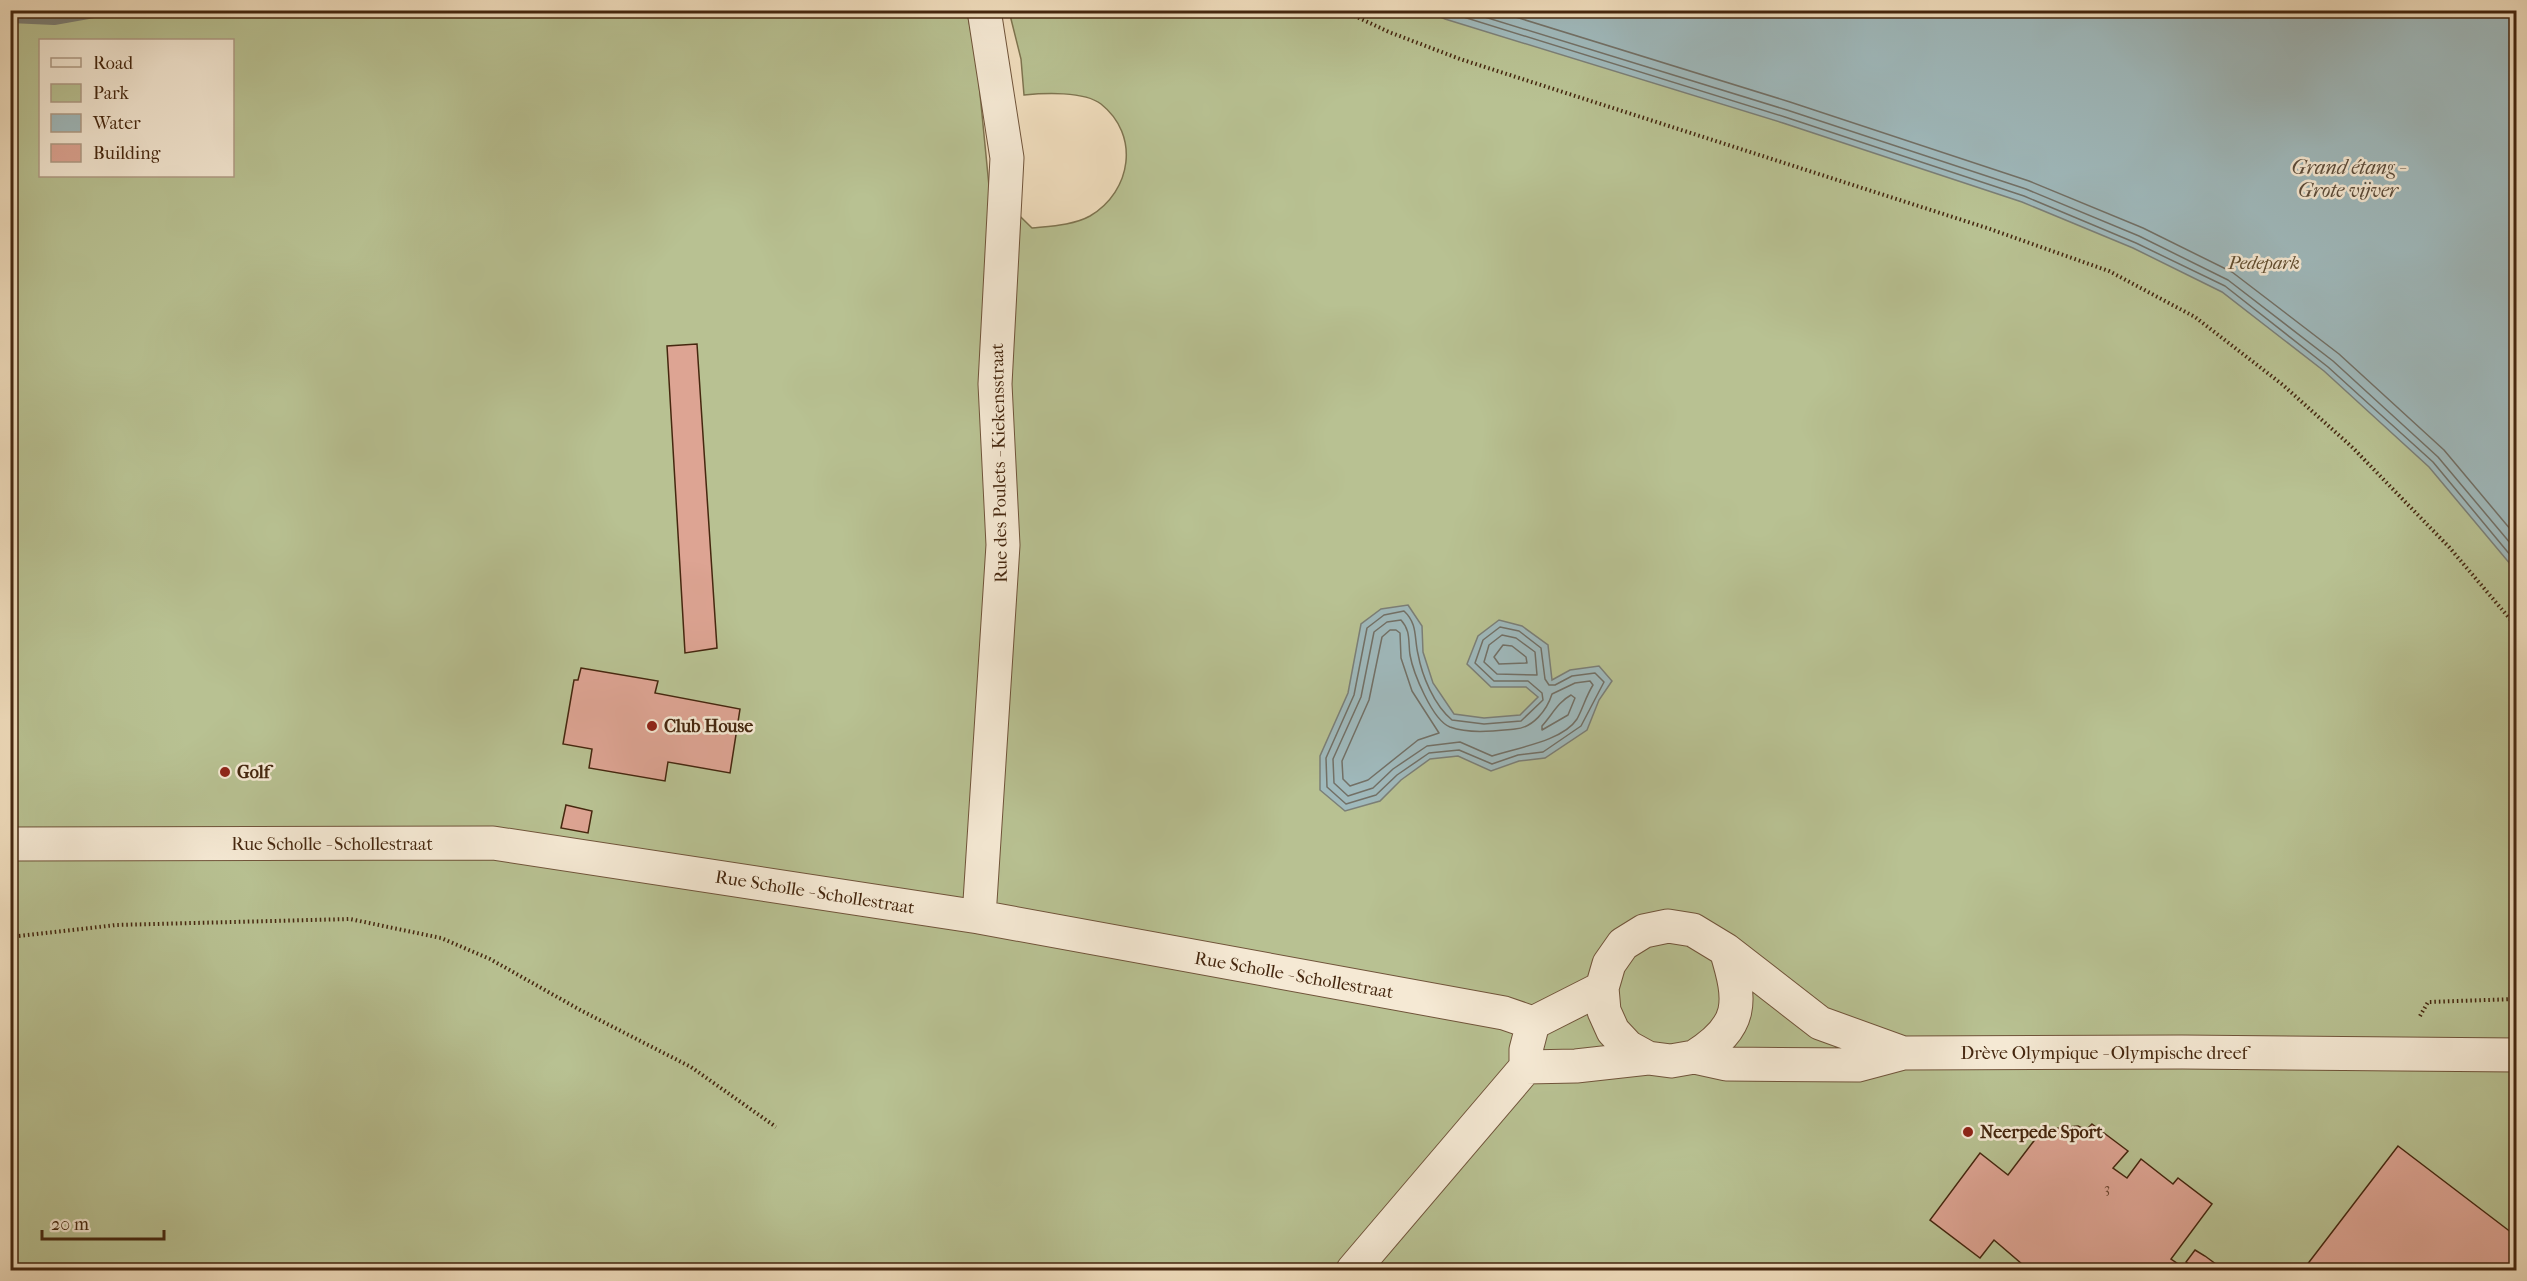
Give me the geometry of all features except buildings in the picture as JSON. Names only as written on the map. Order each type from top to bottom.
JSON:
[{"type":"street","name":"Rue des Poulets - Kiekensstraat","points":[[979,917],[1003,545],[995,384],[1007,158],[984,10]]},
{"type":"street","name":"Rue Scholle - Schollestraat","points":[[10,844],[493,843],[979,917],[1504,1013],[1533,1023]]},
{"type":"street","points":[[1648,1058],[1628,1047],[1613,1031],[1604,1011],[1602,988],[1609,964],[1623,944],[1644,931],[1668,926],[1693,930],[1726,950],[1820,1023],[1903,1053]]},
{"type":"street","points":[[1526,1067],[1576,1066],[1648,1058],[1671,1061],[1694,1057],[1717,1042],[1732,1019],[1737,992],[1726,950]]},
{"type":"street","points":[[1353,1270],[1526,1067],[1526,1050],[1533,1023],[1602,988]]},
{"type":"street","name":"Drève Olympique - Olympische dreef","points":[[1694,1057],[1726,1064],[1858,1065],[1903,1053],[2517,1055]]},
{"type":"path","points":[[1342,10],[1389,32],[1460,59],[1988,228],[2109,271],[2195,317],[2283,385],[2353,448],[2433,530],[2517,626]]},
{"type":"path","points":[[10,937],[116,925],[350,919],[441,938],[490,958],[573,1006],[691,1067],[776,1127]]},
{"type":"path","points":[[2399,1054],[2428,1002],[2517,999]]},
{"type":"green space","name":"Pedepark","points":[[10,11],[967,11],[977,63],[989,186],[1032,228],[1077,221],[1090,216],[1104,205],[1115,192],[1122,178],[1126,162],[1126,146],[1122,131],[1113,117],[1094,100],[1064,94],[1024,95],[1021,59],[1009,11],[2516,11],[2516,1270],[11,1270]]},
{"type":"water","name":"Grand étang - Grote vijver","points":[[1427,11],[2516,11],[2516,571],[2429,467],[2324,371],[2222,292],[2133,248],[2022,202],[1783,123],[1445,19]]},
{"type":"water","points":[[1408,605],[1422,626],[1423,652],[1433,683],[1454,714],[1484,718],[1520,715],[1538,697],[1526,687],[1491,687],[1467,664],[1478,636],[1499,620],[1522,626],[1548,645],[1552,680],[1570,670],[1599,666],[1612,681],[1599,700],[1587,730],[1545,758],[1519,761],[1491,771],[1458,756],[1430,759],[1401,780],[1380,801],[1345,811],[1320,790],[1320,756],[1348,693],[1361,624],[1381,609]]},
{"type":"waterway","points":[[10,17],[54,19],[105,10]]},
{"type":"place","name":"Club House","points":[[652,726]]},
{"type":"place","name":"Golf","points":[[225,772]]},
{"type":"place","name":"Neerpede Sport","points":[[1968,1132]]}]
